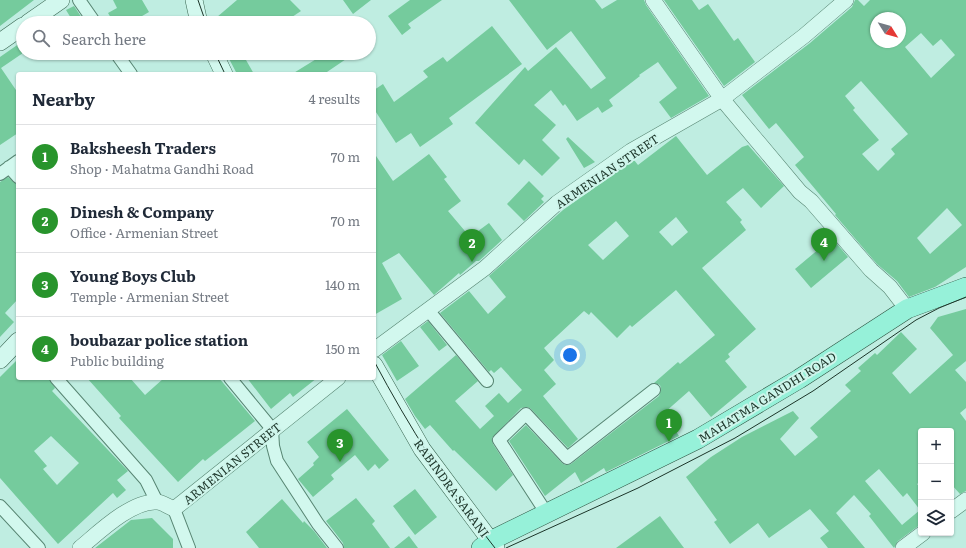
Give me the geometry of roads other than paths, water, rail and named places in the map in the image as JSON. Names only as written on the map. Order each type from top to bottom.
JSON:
[{"type":"main road","points":[[38,16],[61,0]]},
{"type":"main road","points":[[194,0],[197,16]]},
{"type":"main road","points":[[0,42],[16,31]]},
{"type":"main road","points":[[217,60],[223,72]]},
{"type":"main road","name":"MAHATMA GANDHI ROAD","points":[[489,546],[547,514],[698,440],[799,379],[907,309],[966,287]]},
{"type":"main road","points":[[0,360],[16,343]]},
{"type":"main road","name":"RABINDRA SARANI","points":[[376,368],[422,449],[489,546]]},
{"type":"street","points":[[79,0],[90,16]]},
{"type":"street","points":[[653,0],[722,99],[800,192],[811,201],[871,270],[890,287],[907,309]]},
{"type":"street","name":"ARMENIAN STREET","points":[[376,349],[485,268],[557,203],[631,151],[722,99],[804,36],[846,0]]},
{"type":"street","points":[[121,60],[130,72]]},
{"type":"street","points":[[9,167],[16,175]]},
{"type":"street","points":[[428,310],[487,381]]},
{"type":"street","points":[[58,380],[146,480],[157,502],[134,507],[109,523],[80,548]]},
{"type":"street","points":[[232,380],[272,429],[272,446],[276,461],[318,524],[337,548]]},
{"type":"street","name":"ARMENIAN STREET","points":[[157,502],[174,509],[272,429],[335,380]]},
{"type":"street","points":[[547,514],[499,440],[526,414],[567,458],[654,390]]},
{"type":"street","points":[[954,509],[966,500]]},
{"type":"street","points":[[0,506],[39,548]]},
{"type":"street","points":[[174,509],[189,548]]},
{"type":"street","points":[[903,548],[919,536]]},
{"type":"tram line","points":[[198,0],[204,16]]},
{"type":"tram line","points":[[218,60],[224,72]]},
{"type":"tram line","points":[[506,548],[638,488],[735,438],[813,391],[916,320],[939,308],[966,297]]},
{"type":"tram line","points":[[376,365],[430,458],[495,548]]},
{"type":"place","name":"boubazar police station","points":[[824,261]]},
{"type":"place","name":"Dinesh & Company","points":[[472,262]]},
{"type":"place","name":"Baksheesh Traders","points":[[669,442]]},
{"type":"place","name":"Young Boys Club","points":[[340,462]]}]
